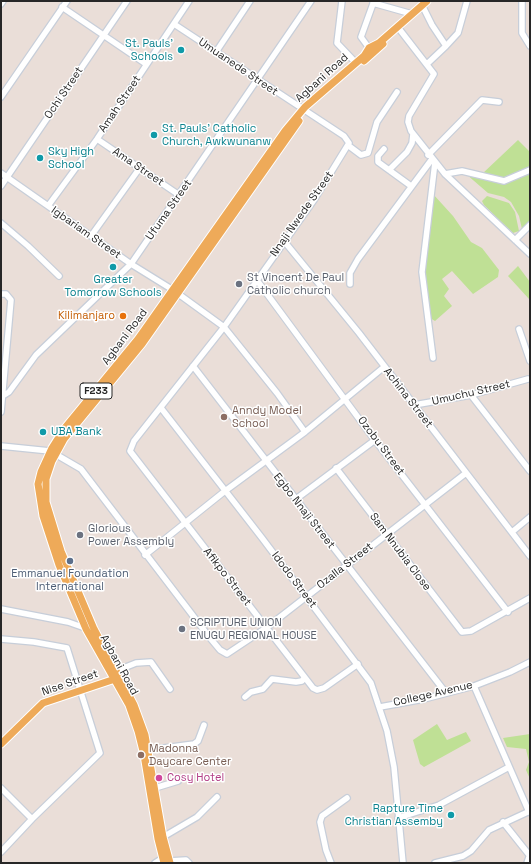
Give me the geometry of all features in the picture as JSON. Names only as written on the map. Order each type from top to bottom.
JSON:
[{"type":"main road","name":"Agbani Road","points":[[167,861],[149,750],[134,705],[90,629],[59,565],[43,516],[38,484],[42,470],[67,426],[120,362],[175,291],[270,151],[304,111],[370,48],[379,43],[424,3],[431,1]]},
{"type":"main road","name":"Agbani Road","points":[[304,111],[400,30],[424,3]]},
{"type":"main road","name":"Agbani Road","points":[[117,676],[141,740],[167,861]]},
{"type":"main road","name":"Nise Street","points":[[1,744],[43,703],[117,676]]},
{"type":"street","points":[[1,97],[67,1]]},
{"type":"street","name":"Ochi Street","points":[[1,186],[127,1]]},
{"type":"street","name":"Amah Street","points":[[48,206],[97,139],[146,64],[190,1]]},
{"type":"street","points":[[216,52],[250,1]]},
{"type":"street","points":[[342,1],[338,43],[356,63]]},
{"type":"street","points":[[427,64],[458,33],[467,1]]},
{"type":"street","points":[[522,1],[522,33],[530,46]]},
{"type":"street","name":"Ufuma Street","points":[[1,397],[9,392],[36,356],[131,264],[258,80],[308,2]]},
{"type":"street","points":[[370,48],[361,37],[373,2],[412,14]]},
{"type":"street","points":[[424,3],[446,46]]},
{"type":"street","points":[[62,7],[146,64]]},
{"type":"street","name":"Umuanede Street","points":[[174,24],[304,111]]},
{"type":"street","points":[[400,30],[427,64],[434,76],[409,116],[409,125],[413,134],[445,174],[530,254]]},
{"type":"street","points":[[304,111],[344,136],[349,141],[348,146],[361,155],[368,153],[377,122],[398,92]]},
{"type":"street","points":[[350,284],[349,277],[354,265],[432,159],[482,100],[499,102]]},
{"type":"street","points":[[389,170],[407,152],[412,143],[413,134]]},
{"type":"street","name":"Ama Street","points":[[97,139],[179,195]]},
{"type":"street","name":"Nnaji Nwede Street","points":[[134,441],[224,326],[256,279],[314,200],[348,146]]},
{"type":"street","points":[[384,149],[378,156],[377,161],[411,186]]},
{"type":"street","points":[[432,159],[422,272],[433,358]]},
{"type":"street","points":[[91,236],[140,168]]},
{"type":"street","points":[[445,174],[462,171],[504,181],[530,170]]},
{"type":"street","name":"Igbariam Street","points":[[1,173],[131,264],[175,291],[224,326],[277,392],[305,432]]},
{"type":"street","points":[[1,223],[28,246],[59,276]]},
{"type":"street","points":[[515,240],[530,225]]},
{"type":"street","name":"Achina Street","points":[[284,241],[384,367],[530,556]]},
{"type":"street","name":"Ozobu Street","points":[[256,279],[375,440],[508,612]]},
{"type":"street","points":[[1,294],[6,294],[11,300],[1,397],[1,412]]},
{"type":"street","points":[[519,329],[530,362]]},
{"type":"street","name":"Egbo Nnaji Street","points":[[193,366],[446,693]]},
{"type":"street","points":[[145,555],[225,491],[305,432],[384,367]]},
{"type":"street","name":"Umuchu Street","points":[[414,406],[470,395],[529,378]]},
{"type":"street","points":[[470,395],[530,471]]},
{"type":"street","name":"Idodo Street","points":[[161,408],[372,682],[380,707],[394,767],[403,863]]},
{"type":"street","points":[[296,499],[375,440]]},
{"type":"street","name":"Afikpo Street","points":[[134,441],[130,446],[130,453],[185,522],[304,678],[314,688],[321,690],[358,664]]},
{"type":"street","points":[[1,446],[53,452]]},
{"type":"street","name":"Ozalla Street","points":[[53,452],[76,465],[87,476],[145,555],[224,654],[232,653],[266,628],[466,473]]},
{"type":"street","name":"Sam Nnubia Close","points":[[336,468],[454,624],[462,632],[466,633],[508,612]]},
{"type":"street","points":[[512,532],[530,517]]},
{"type":"street","points":[[508,612],[530,598]]},
{"type":"street","points":[[1,608],[68,622],[90,629]]},
{"type":"street","points":[[1,639],[66,647],[100,753],[32,818],[1,852]]},
{"type":"street","points":[[117,676],[136,663],[151,662],[170,689]]},
{"type":"street","name":"College Avenue","points":[[380,707],[474,686],[510,672],[530,662]]},
{"type":"street","points":[[245,697],[251,692],[263,689],[272,679],[296,682],[302,681],[304,678]]},
{"type":"street","points":[[435,863],[458,858],[468,853],[489,830],[503,822],[529,811],[474,686]]},
{"type":"street","points":[[149,750],[194,744],[198,741],[204,725]]},
{"type":"street","points":[[398,818],[440,806],[509,768]]},
{"type":"street","points":[[155,788],[178,781]]},
{"type":"street","points":[[1,788],[32,818]]},
{"type":"street","points":[[163,837],[197,817],[217,797]]},
{"type":"street","points":[[331,863],[326,850],[320,822],[322,816],[347,798]]},
{"type":"street","points":[[503,822],[530,855],[527,863]]},
{"type":"street","points":[[155,863],[186,860],[189,863]]},
{"type":"green space","points":[[518,140],[530,152],[530,168],[507,179],[500,179],[482,174]]},
{"type":"green space","points":[[530,172],[530,222],[522,229],[519,216],[511,202],[504,197],[488,193],[466,174],[495,181]]},
{"type":"green space","points":[[433,194],[453,216],[471,242],[482,248],[499,270],[498,277],[473,294],[452,271],[442,279],[449,289],[444,296],[452,306],[435,321],[430,318],[423,271]]},
{"type":"green space","points":[[487,196],[509,203],[515,212],[519,231],[513,233],[484,205],[482,201]]},
{"type":"green space","points":[[518,266],[530,282],[529,299],[508,276]]},
{"type":"green space","points":[[437,724],[447,740],[466,732],[471,741],[424,767],[420,764],[413,740]]},
{"type":"green space","points":[[530,734],[530,779],[526,770],[529,762],[526,749],[507,747],[503,738]]},
{"type":"place","name":"St. Pauls' Schools","points":[[181,50]]},
{"type":"place","name":"St. Pauls' Catholic Church, Awkwunanw","points":[[154,135]]},
{"type":"place","name":"Sky High School","points":[[40,158]]},
{"type":"place","name":"Greater Tomorrow Schools","points":[[113,267]]},
{"type":"place","name":"St Vincent De Paul Catholic church","points":[[239,284]]},
{"type":"place","name":"Kilimanjaro","points":[[123,316]]},
{"type":"place","name":"Anndy Model School","points":[[224,417]]},
{"type":"place","name":"UBA Bank","points":[[43,432]]},
{"type":"place","name":"Glorious Power Assembly","points":[[80,535]]},
{"type":"place","name":"Emmanuel Foundation International","points":[[70,561]]},
{"type":"place","name":"SCRIPTURE UNION ENUGU REGIONAL HOUSE","points":[[182,629]]},
{"type":"place","name":"Madonna Daycare Center","points":[[141,755]]},
{"type":"place","name":"Cosy Hotel","points":[[159,778]]},
{"type":"place","name":"Rapture Time Christian Assemby","points":[[451,815]]}]
